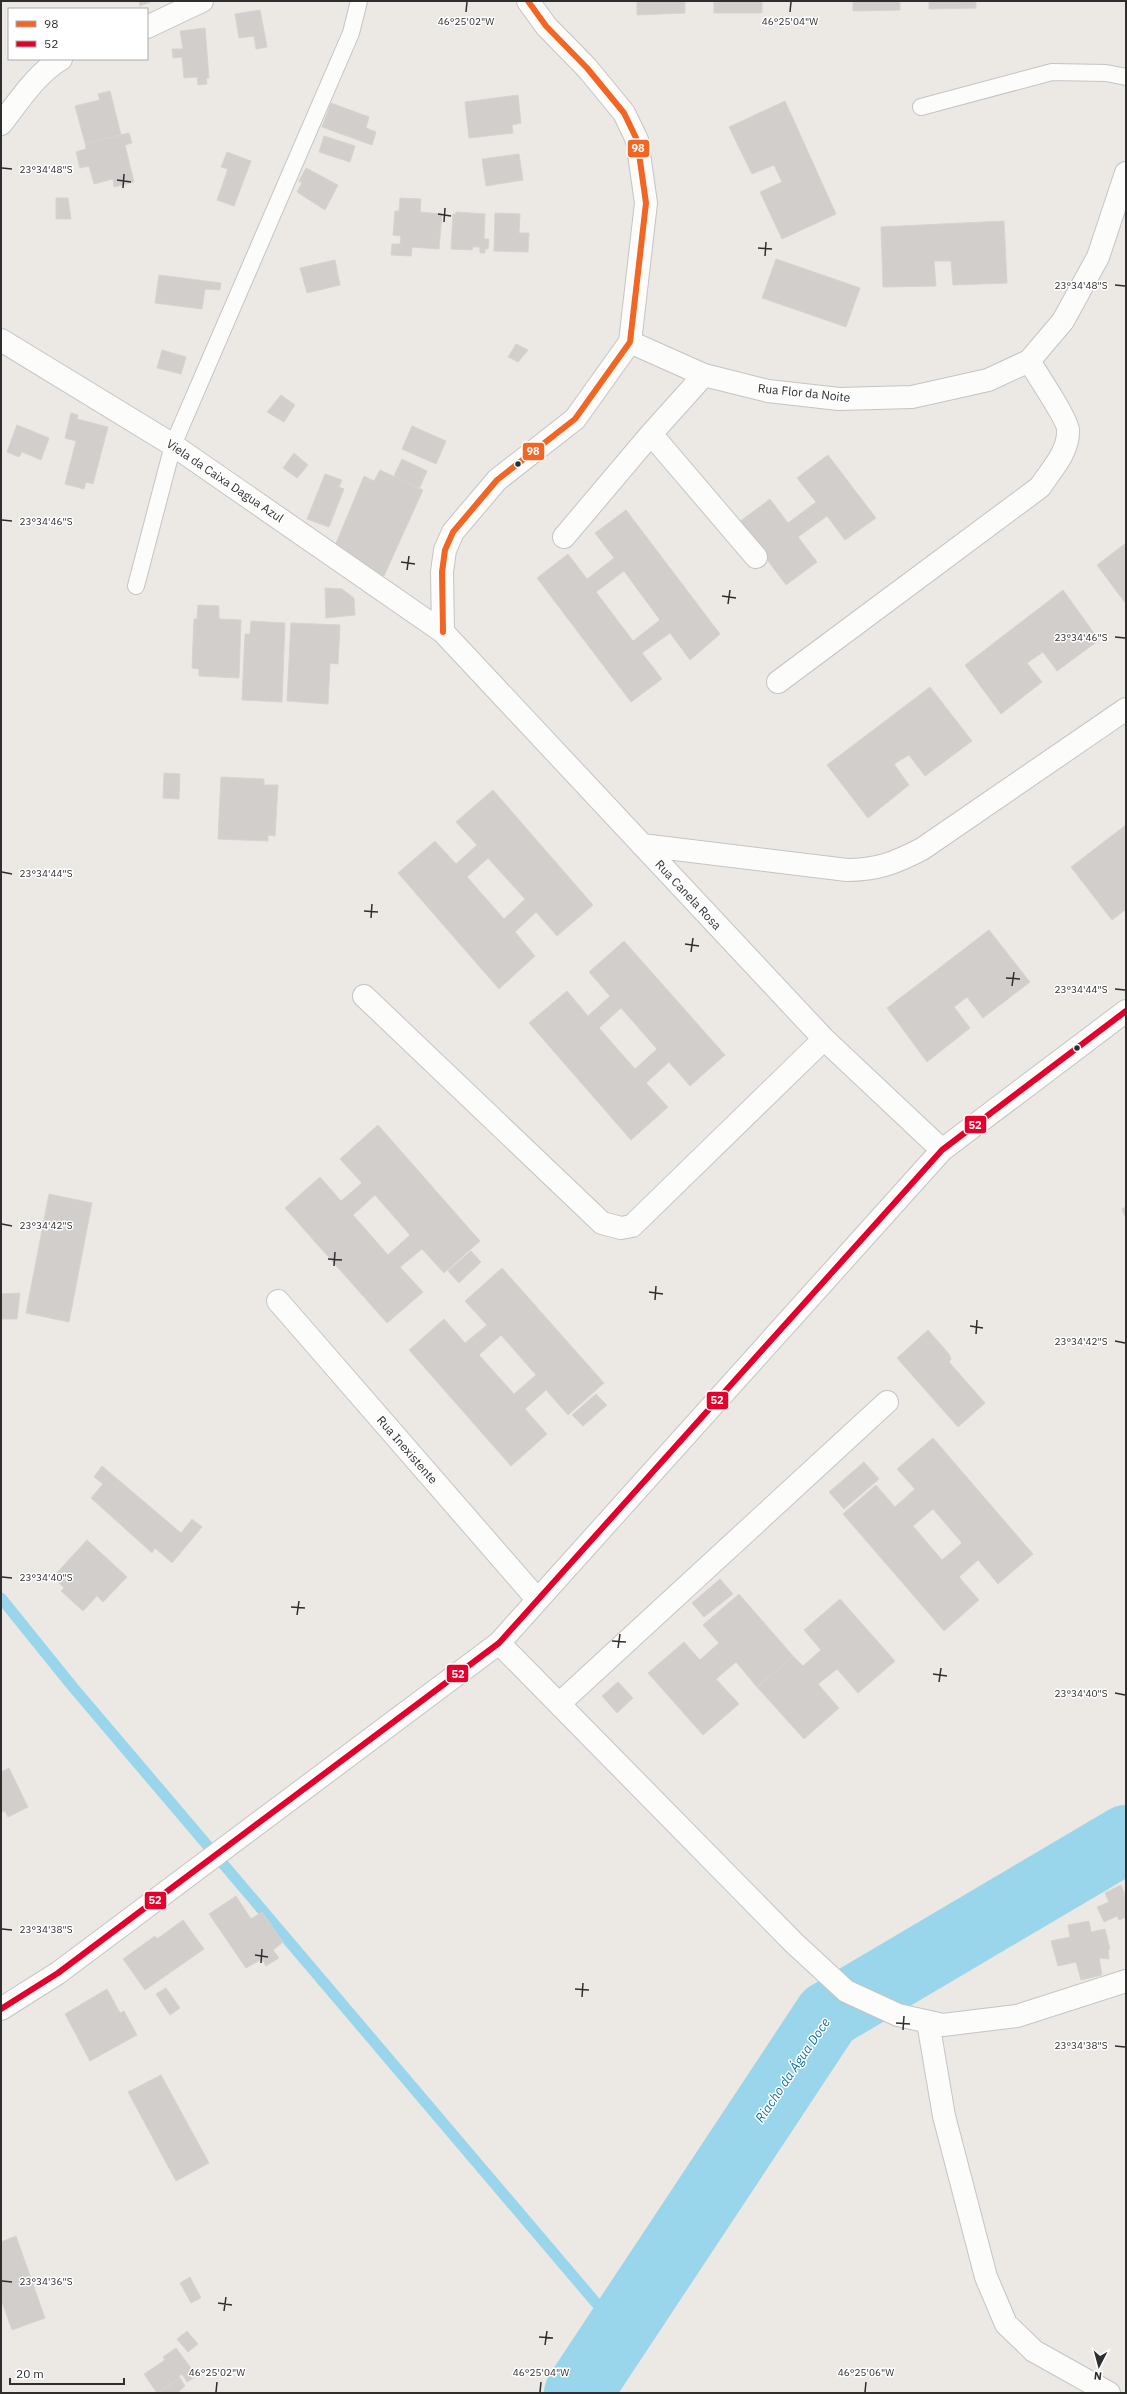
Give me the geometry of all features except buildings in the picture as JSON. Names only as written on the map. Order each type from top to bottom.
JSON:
[{"type":"street","points":[[148,27],[202,1]]},
{"type":"street","points":[[443,632],[442,572],[445,550],[453,532],[497,480],[575,419],[630,342],[646,203],[637,140],[624,113],[587,68],[546,26],[528,1]]},
{"type":"street","points":[[1,124],[30,86],[44,72],[60,60]]},
{"type":"street","name":"Rua Flor da Noite","points":[[630,342],[704,375],[768,391],[839,399],[912,397],[988,380],[1029,361],[1063,321],[1098,257],[1126,173]]},
{"type":"street","name":"Viela da Caixa Dagua Azul","points":[[1,340],[173,445],[443,632]]},
{"type":"street","points":[[778,682],[1040,487],[1066,446],[1068,429],[1029,361]]},
{"type":"street","points":[[564,537],[651,434],[704,375]]},
{"type":"street","points":[[651,434],[756,558]]},
{"type":"street","name":"Rua Canela Rosa","points":[[443,632],[824,1039],[942,1150]]},
{"type":"street","points":[[642,845],[847,870],[866,870],[894,864],[922,849],[1126,709]]},
{"type":"street","points":[[364,996],[602,1222],[621,1228],[632,1226],[824,1039]]},
{"type":"street","points":[[1,2009],[58,1973],[499,1642],[942,1150],[1126,1011]]},
{"type":"street","name":"Rua Inexistente","points":[[278,1301],[537,1599]]},
{"type":"street","points":[[560,1703],[887,1402]]},
{"type":"street","points":[[499,1642],[788,1938],[846,1991],[898,2015],[943,2025],[1017,2016],[1126,1981]]},
{"type":"street","points":[[928,2022],[944,2116],[986,2277],[1006,2324],[1034,2351],[1109,2393]]},
{"type":"lane","points":[[136,586],[173,445],[351,33],[359,1]]},
{"type":"lane","points":[[921,107],[1052,72],[1106,73],[1126,77]]},
{"type":"waterway","points":[[1,1598],[72,1686],[619,2330]]},
{"type":"waterway","name":"Riacho da Água Doce","points":[[578,2393],[828,2015],[1126,1839]]},
{"type":"transit line","name":"98","points":[[443,632],[442,572],[445,550],[453,532],[497,480],[575,419],[630,342],[646,203],[637,140],[624,113],[587,68],[546,26],[528,1]]},
{"type":"transit line","name":"52","points":[[1,2009],[58,1973],[499,1643],[942,1150],[1126,1011]]}]
